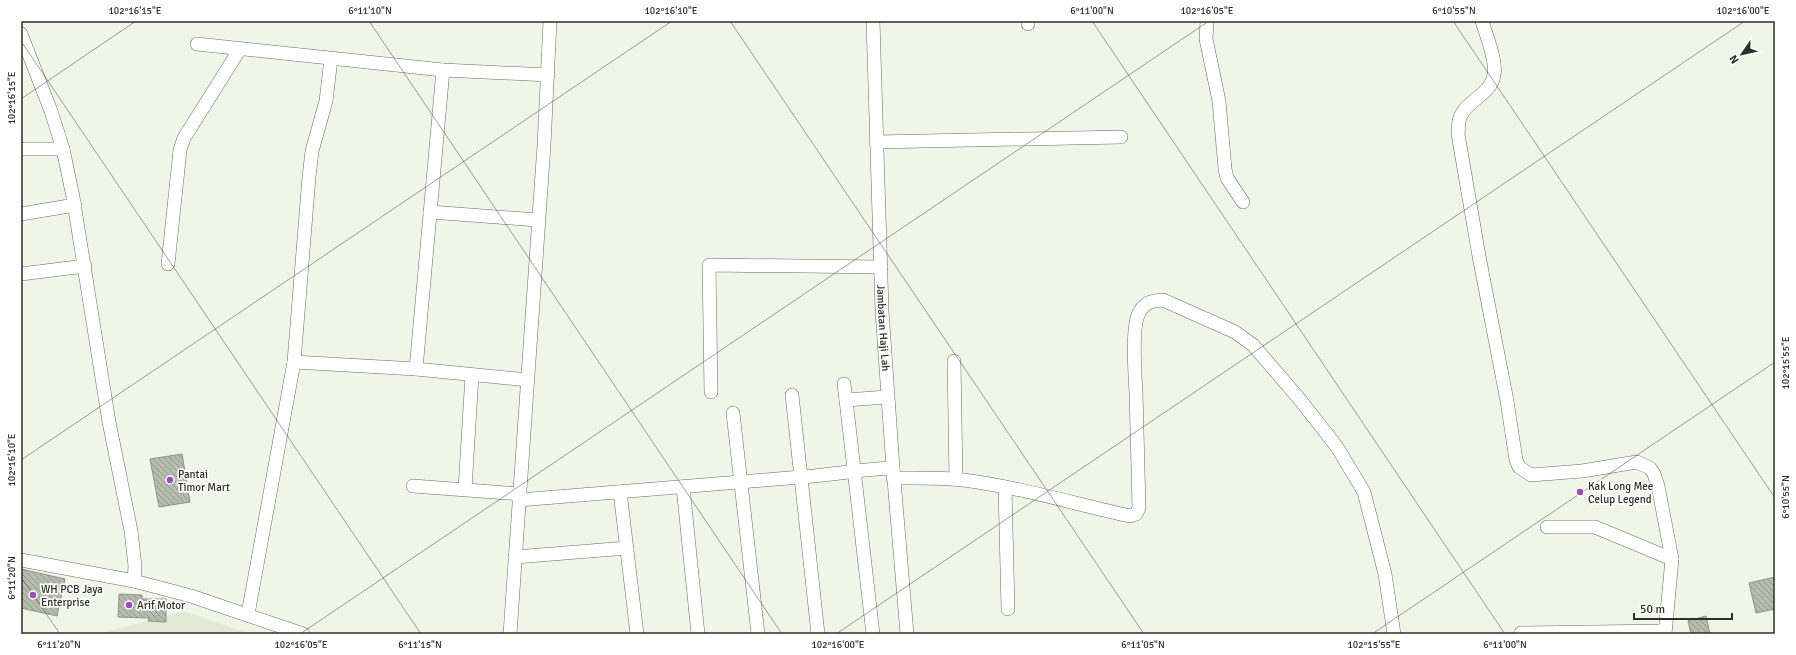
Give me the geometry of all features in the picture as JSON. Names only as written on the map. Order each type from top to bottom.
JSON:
[{"type":"street","points":[[510,634],[514,557],[528,380],[548,75],[550,21]]},
{"type":"street","name":"Jambatan Haji Lah","points":[[873,21],[876,142],[887,397],[907,634]]},
{"type":"street","points":[[1207,21],[1206,40],[1219,101],[1225,169],[1227,178],[1243,202]]},
{"type":"street","points":[[1482,21],[1494,65],[1494,74],[1492,82],[1487,90],[1464,110],[1459,120],[1458,134],[1479,256],[1507,401],[1516,460],[1519,466],[1531,475],[1582,471],[1637,462],[1650,468],[1654,474],[1658,486],[1672,558],[1665,633],[1521,633]]},
{"type":"street","points":[[21,34],[51,111],[63,148],[75,205],[109,422],[131,531],[135,566],[134,581]]},
{"type":"street","points":[[197,44],[331,60],[443,70],[548,75]]},
{"type":"street","points":[[168,264],[180,150],[184,138],[240,49]]},
{"type":"street","points":[[248,614],[294,362],[312,151],[326,101],[331,60]]},
{"type":"street","points":[[416,369],[443,70]]},
{"type":"street","points":[[876,142],[1121,137]]},
{"type":"street","points":[[21,149],[63,148]]},
{"type":"street","points":[[21,214],[75,205]]},
{"type":"street","points":[[430,212],[538,220]]},
{"type":"street","points":[[711,392],[709,265],[881,267]]},
{"type":"street","points":[[21,274],[85,266]]},
{"type":"street","points":[[413,486],[465,489],[519,496],[620,492],[801,478],[853,471],[956,479],[1005,487],[1130,516],[1136,514],[1138,508],[1135,356],[1136,325],[1139,312],[1146,303],[1163,300],[1235,332],[1252,345],[1338,446],[1364,492],[1385,574],[1394,634]]},
{"type":"street","points":[[954,361],[956,479]]},
{"type":"street","points":[[294,362],[416,369],[528,380]]},
{"type":"street","points":[[465,489],[472,375]]},
{"type":"street","points":[[844,384],[873,634]]},
{"type":"street","points":[[792,395],[818,634]]},
{"type":"street","points":[[846,400],[887,397]]},
{"type":"street","points":[[733,413],[758,634]]},
{"type":"street","points":[[683,487],[698,634]]},
{"type":"street","points":[[1005,487],[1008,609]]},
{"type":"street","points":[[620,492],[637,634]]},
{"type":"street","points":[[1547,527],[1595,527],[1672,558]]},
{"type":"street","points":[[514,557],[627,548]]},
{"type":"street","points":[[21,560],[134,581],[248,614],[302,634]]},
{"type":"shaded area","points":[[183,611],[251,634],[99,634]]},
{"type":"building","name":"Pantai Timor Mart","points":[[182,454],[190,502],[159,507],[150,459]]},
{"type":"building","points":[[21,569],[65,579],[57,616],[21,608]]},
{"type":"building","points":[[1775,577],[1775,609],[1756,613],[1749,583]]},
{"type":"building","points":[[119,594],[142,595],[142,599],[166,599],[166,622],[148,621],[149,618],[118,617]]},
{"type":"building","points":[[1706,616],[1710,634],[1691,634],[1688,621]]},
{"type":"place","name":"Pantai Timor Mart","points":[[170,480]]},
{"type":"place","name":"Kak Long Mee Celup Legend","points":[[1580,492]]},
{"type":"place","name":"WH PCB Jaya Enterprise","points":[[33,595]]},
{"type":"place","name":"Arif Motor","points":[[129,605]]}]
